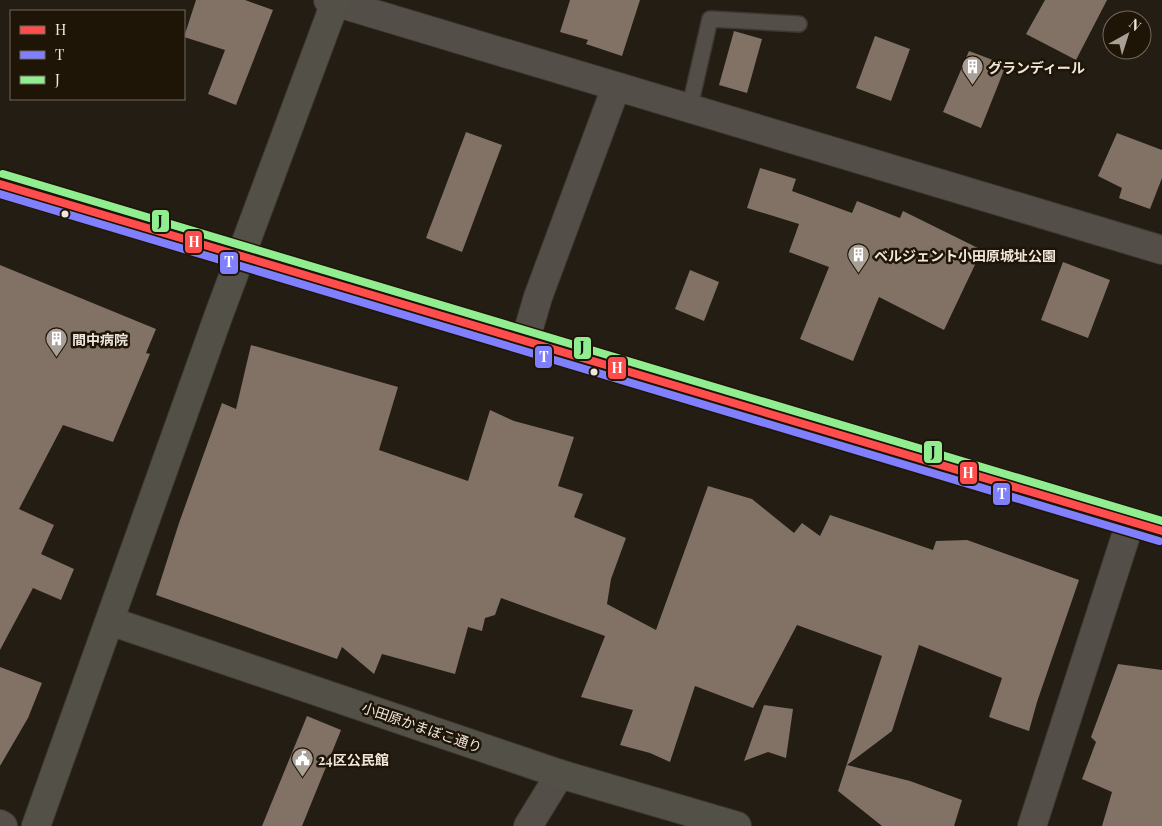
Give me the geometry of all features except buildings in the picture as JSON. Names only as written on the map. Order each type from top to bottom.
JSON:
[{"type":"highway","points":[[0,184],[1162,531]]},
{"type":"street","points":[[36,826],[333,1],[616,88],[690,106],[1162,250]]},
{"type":"street","points":[[525,341],[538,296],[616,88]]},
{"type":"street","points":[[1032,826],[1130,523]]},
{"type":"street","name":"小田原かまぼこ通り","points":[[110,621],[560,774],[737,826]]},
{"type":"street","points":[[528,826],[560,774]]},
{"type":"lane","points":[[690,106],[710,19],[798,24]]},
{"type":"transit line","name":"J","points":[[3,174],[1162,521]]},
{"type":"transit line","name":"H","points":[[0,184],[1162,531]]},
{"type":"transit line","name":"T","points":[[0,194],[1159,541]]},
{"type":"place","name":"グランディール","points":[[972,86]]},
{"type":"place","name":"ベルジェント小田原城址公園","points":[[858,274]]},
{"type":"place","name":"間中病院","points":[[56,358]]},
{"type":"place","name":"24区公民館","points":[[302,778]]}]
